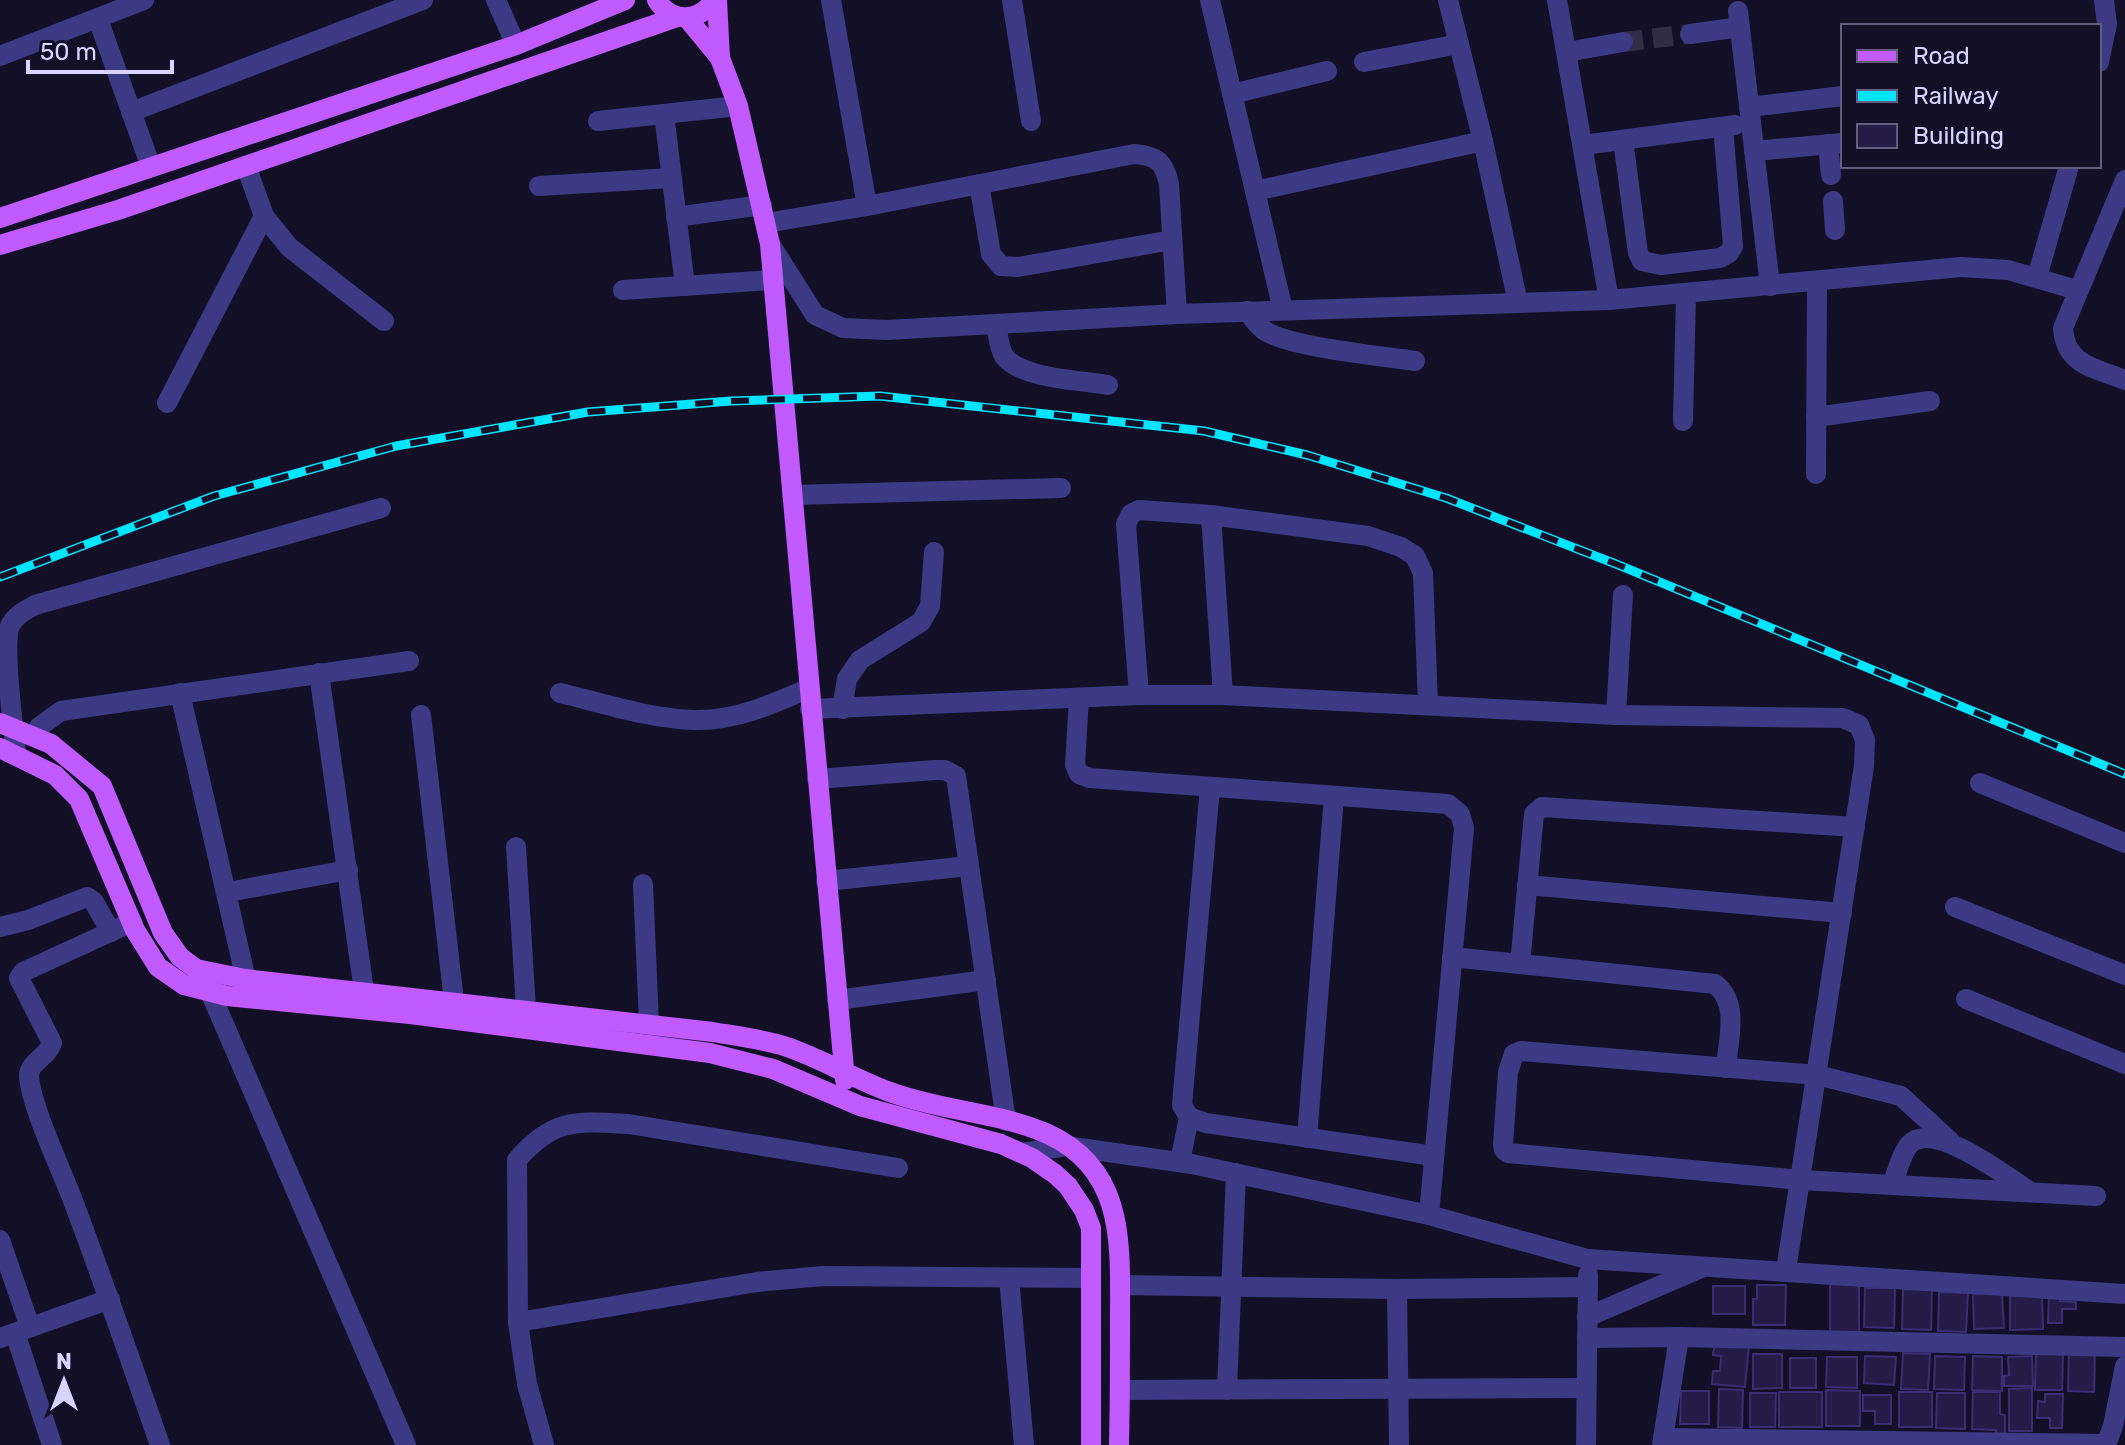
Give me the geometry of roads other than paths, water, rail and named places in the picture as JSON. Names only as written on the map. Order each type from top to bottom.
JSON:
[{"type":"main road","points":[[0,218],[516,45],[625,0]]},
{"type":"main road","points":[[657,0],[668,13],[682,18],[720,58]]},
{"type":"main road","points":[[0,245],[118,210],[705,11],[715,0]]},
{"type":"main road","points":[[715,0],[720,58],[738,106],[770,244],[847,1100]]},
{"type":"main road","points":[[16,729],[51,744],[102,786],[163,933],[180,957],[201,970],[248,989],[410,1014],[710,1053],[773,1069],[908,1121],[1001,1144],[1055,1174],[1084,1210],[1091,1228],[1091,1445]]},
{"type":"main road","points":[[8,751],[55,775],[79,799],[132,922],[158,967],[184,985],[210,992],[248,989],[364,991],[713,1032],[783,1046],[889,1092],[1049,1135],[1094,1168],[1110,1200],[1119,1233],[1119,1445]]},
{"type":"street","points":[[0,56],[144,0]]},
{"type":"street","points":[[131,112],[423,0]]},
{"type":"street","points":[[496,0],[516,45]]},
{"type":"street","points":[[831,0],[867,206]]},
{"type":"street","points":[[1012,0],[1031,121]]},
{"type":"street","points":[[1210,0],[1283,310]]},
{"type":"street","points":[[1448,0],[1518,303]]},
{"type":"street","points":[[1557,0],[1609,300]]},
{"type":"street","points":[[2101,52],[2107,24],[2104,0]]},
{"type":"street","points":[[98,19],[151,167]]},
{"type":"street","points":[[1690,34],[1739,19],[1770,286]]},
{"type":"street","points":[[1567,52],[1623,42]]},
{"type":"street","points":[[1364,62],[1459,44]]},
{"type":"street","points":[[1232,94],[1327,71]]},
{"type":"street","points":[[1583,145],[1723,127],[1750,115],[1841,96]]},
{"type":"street","points":[[598,121],[738,106]]},
{"type":"street","points":[[664,114],[685,286]]},
{"type":"street","points":[[1623,140],[1638,253],[1642,261],[1661,265],[1720,258],[1729,253],[1733,246],[1723,127]]},
{"type":"street","points":[[1255,191],[1483,141]]},
{"type":"street","points":[[1754,151],[1836,143],[1831,175]]},
{"type":"street","points":[[676,217],[867,206],[1134,154],[1153,155],[1164,164],[1169,184],[1177,314]]},
{"type":"street","points":[[246,166],[264,216],[289,247],[384,321]]},
{"type":"street","points":[[2037,277],[2068,168]]},
{"type":"street","points":[[539,186],[671,178]]},
{"type":"street","points":[[979,184],[991,254],[1001,266],[1018,267],[1172,240]]},
{"type":"street","points":[[2123,188],[2063,328],[2064,343],[2071,355],[2084,364],[2125,380]]},
{"type":"street","points":[[1833,201],[1835,230]]},
{"type":"street","points":[[167,403],[264,216]]},
{"type":"street","points":[[770,244],[815,315],[843,328],[887,330],[1247,311],[1609,300],[1961,267],[2008,270],[2077,290]]},
{"type":"street","points":[[623,290],[773,280]]},
{"type":"street","points":[[1816,474],[1817,282]]},
{"type":"street","points":[[1683,421],[1686,294]]},
{"type":"street","points":[[1247,311],[1264,330],[1279,337],[1415,361]]},
{"type":"street","points":[[996,325],[1003,355],[1015,365],[1035,373],[1108,385]]},
{"type":"street","points":[[1816,417],[1930,401]]},
{"type":"street","points":[[792,495],[1061,488]]},
{"type":"street","points":[[8,751],[16,729],[7,646],[9,626],[19,614],[35,605],[381,508]]},
{"type":"street","points":[[1139,695],[1126,524],[1131,514],[1139,510],[1211,515],[1368,536],[1401,547],[1415,556],[1423,573],[1426,600],[1428,704]]},
{"type":"street","points":[[1211,515],[1223,695]]},
{"type":"street","points":[[842,709],[847,679],[860,660],[921,622],[930,606],[934,552]]},
{"type":"street","points":[[1616,715],[1623,595]]},
{"type":"street","points":[[16,729],[39,727],[61,711],[409,661]]},
{"type":"street","points":[[319,673],[364,991]]},
{"type":"street","points":[[560,693],[650,714],[695,720],[727,717],[769,705],[809,688]]},
{"type":"street","points":[[180,693],[248,989]]},
{"type":"street","points":[[810,709],[1139,695],[1223,695],[1616,715],[1843,718],[1859,725],[1865,740],[1864,766],[1786,1270]]},
{"type":"street","points":[[1079,698],[1075,765],[1079,774],[1105,780],[1448,804],[1460,814],[1464,828],[1429,1215]]},
{"type":"street","points":[[421,715],[454,1001]]},
{"type":"street","points":[[817,779],[935,770],[956,776],[1006,1121]]},
{"type":"street","points":[[1980,783],[2125,843]]},
{"type":"street","points":[[1210,787],[1182,1105],[1189,1117],[1206,1123],[1434,1156]]},
{"type":"street","points":[[1307,1138],[1334,796]]},
{"type":"street","points":[[1520,964],[1534,814],[1542,807],[1855,827]]},
{"type":"street","points":[[516,847],[526,1009]]},
{"type":"street","points":[[826,881],[969,866]]},
{"type":"street","points":[[228,892],[348,870]]},
{"type":"street","points":[[643,884],[649,1024]]},
{"type":"street","points":[[1527,885],[1842,913]]},
{"type":"street","points":[[0,927],[87,897],[94,902],[111,932]]},
{"type":"street","points":[[1955,907],[2125,975]]},
{"type":"street","points":[[132,922],[23,972],[19,978],[52,1043],[49,1051],[32,1066],[29,1077],[39,1112],[110,1299],[160,1445]]},
{"type":"street","points":[[1452,957],[1715,984],[1724,991],[1731,1005],[1726,1068]]},
{"type":"street","points":[[201,970],[406,1445]]},
{"type":"street","points":[[837,1000],[986,980]]},
{"type":"street","points":[[1966,999],[2125,1064]]},
{"type":"street","points":[[2031,1192],[1950,1141],[1901,1096],[1817,1075],[1521,1051],[1514,1054],[1508,1072],[1504,1150],[1514,1154],[1801,1180],[2096,1196]]},
{"type":"street","points":[[1180,1162],[1189,1117]]},
{"type":"street","points":[[544,1445],[527,1384],[518,1322],[517,1160],[535,1139],[557,1127],[592,1122],[629,1124],[898,1168]]},
{"type":"street","points":[[1892,1184],[1909,1145],[1920,1138],[1950,1141]]},
{"type":"street","points":[[1022,1153],[1066,1146],[1180,1162],[1429,1215],[1587,1259],[2125,1294]]},
{"type":"street","points":[[1227,1390],[1236,1173]]},
{"type":"street","points":[[0,1240],[15,1333],[52,1445]]},
{"type":"street","points":[[1586,1445],[1587,1259]]},
{"type":"street","points":[[1587,1317],[1705,1266]]},
{"type":"street","points":[[518,1322],[757,1282],[823,1276],[1091,1278]]},
{"type":"street","points":[[1009,1278],[1024,1445]]},
{"type":"street","points":[[1120,1285],[1397,1289],[1588,1287]]},
{"type":"street","points":[[1397,1289],[1399,1445]]},
{"type":"street","points":[[15,1333],[110,1299]]},
{"type":"street","points":[[1587,1338],[1679,1337],[2125,1347]]},
{"type":"street","points":[[1679,1337],[1663,1442],[2106,1444],[2113,1426],[2125,1366]]},
{"type":"street","points":[[1120,1390],[1586,1388]]},
{"type":"tunnel","points":[[1623,42],[1690,34]]},
{"type":"railway","points":[[0,577],[214,496],[396,446],[588,412],[731,401],[880,396],[1204,431],[1307,455],[1446,498],[1616,564],[2125,774]]}]
